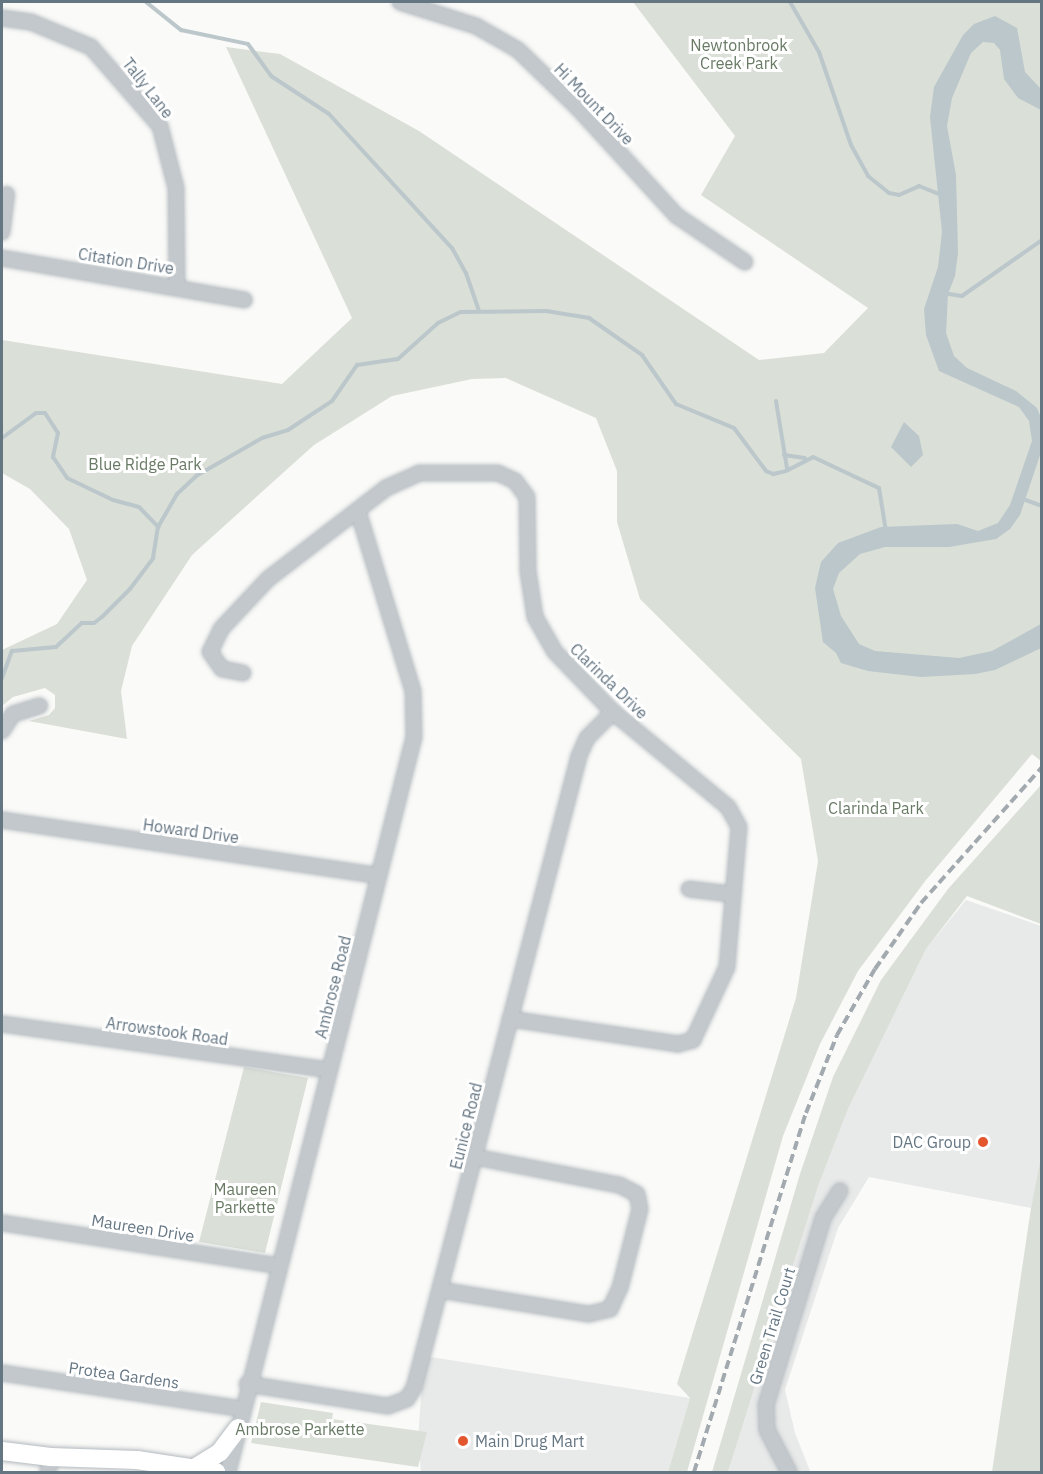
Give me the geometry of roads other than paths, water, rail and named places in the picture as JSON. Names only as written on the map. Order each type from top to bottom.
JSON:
[{"type":"main road","points":[[193,1469],[220,1452],[238,1428]]},
{"type":"main road","points":[[2,1451],[49,1465],[100,1473]]},
{"type":"main road","points":[[49,1465],[137,1460],[216,1473]]},
{"type":"street","name":"Hi Mount Drive","points":[[399,2],[476,26],[518,50],[577,107],[677,216],[745,262]]},
{"type":"street","name":"Tally Lane","points":[[2,18],[31,22],[91,47],[160,126],[176,188],[177,286]]},
{"type":"street","points":[[2,232],[7,194]]},
{"type":"street","name":"Citation Drive","points":[[2,258],[177,286],[244,300]]},
{"type":"street","name":"Clarinda Drive","points":[[243,673],[222,669],[210,652],[221,629],[268,579],[386,488],[418,473],[498,473],[515,481],[527,497],[528,571],[535,617],[555,652],[613,712],[728,807],[739,827],[731,894],[727,967],[693,1040],[678,1044],[510,1019]]},
{"type":"street","name":"Ambrose Road","points":[[228,1473],[247,1384],[329,1070],[376,875],[414,737],[413,691],[358,511]]},
{"type":"street","points":[[2,731],[13,714],[40,706]]},
{"type":"street","name":"Eunice Road","points":[[247,1384],[388,1406],[407,1399],[420,1374],[579,756],[587,738],[613,712]]},
{"type":"street","name":"Howard Drive","points":[[2,820],[376,875]]},
{"type":"street","points":[[689,889],[731,894]]},
{"type":"street","name":"Arrowstook Road","points":[[2,1024],[329,1070]]},
{"type":"street","points":[[440,1290],[590,1314],[610,1308],[620,1288],[640,1209],[637,1194],[619,1185],[475,1157]]},
{"type":"street","name":"Green Trail Court","points":[[789,1473],[767,1430],[765,1405],[823,1218],[840,1191]]},
{"type":"street","name":"Maureen Drive","points":[[2,1223],[279,1266]]},
{"type":"street","name":"Protea Gardens","points":[[2,1373],[242,1409]]},
{"type":"waterway","points":[[146,2],[181,30],[248,44],[271,76],[329,114],[452,248],[466,273],[479,311]]},
{"type":"waterway","points":[[790,2],[819,52],[851,145],[868,176],[889,193],[899,195],[919,186],[944,196]]},
{"type":"waterway","points":[[943,293],[962,296],[1042,240]]},
{"type":"waterway","points":[[2,678],[12,651],[56,647],[82,623],[94,623],[102,617],[130,589],[153,558],[158,527],[177,494],[196,476],[262,438],[288,430],[332,401],[357,365],[398,359],[438,323],[461,312],[546,311],[589,318],[642,355],[676,404],[734,428],[766,471],[773,474],[786,471],[813,457],[879,488],[886,531]]},
{"type":"waterway","points":[[776,401],[787,468]]},
{"type":"waterway","points":[[2,438],[36,413],[45,413],[58,433],[53,457],[67,478],[113,500],[139,507],[158,527]]},
{"type":"waterway","points":[[784,455],[805,458]]},
{"type":"waterway","points":[[1023,499],[1042,506]]},
{"type":"railway","points":[[694,1472],[806,1113],[837,1035],[875,969],[921,903],[1042,767]]},
{"type":"place","name":"DAC Group","points":[[983,1142]]},
{"type":"place","name":"Main Drug Mart","points":[[463,1441]]},
{"type":"park label","name":"Newtonbrook Creek Park","points":[[739,54]]},
{"type":"park label","name":"Blue Ridge Park","points":[[145,464]]},
{"type":"park label","name":"Clarinda Park","points":[[876,808]]},
{"type":"park label","name":"Maureen Parkette","points":[[245,1198]]},
{"type":"park label","name":"Ambrose Parkette","points":[[300,1429]]}]
